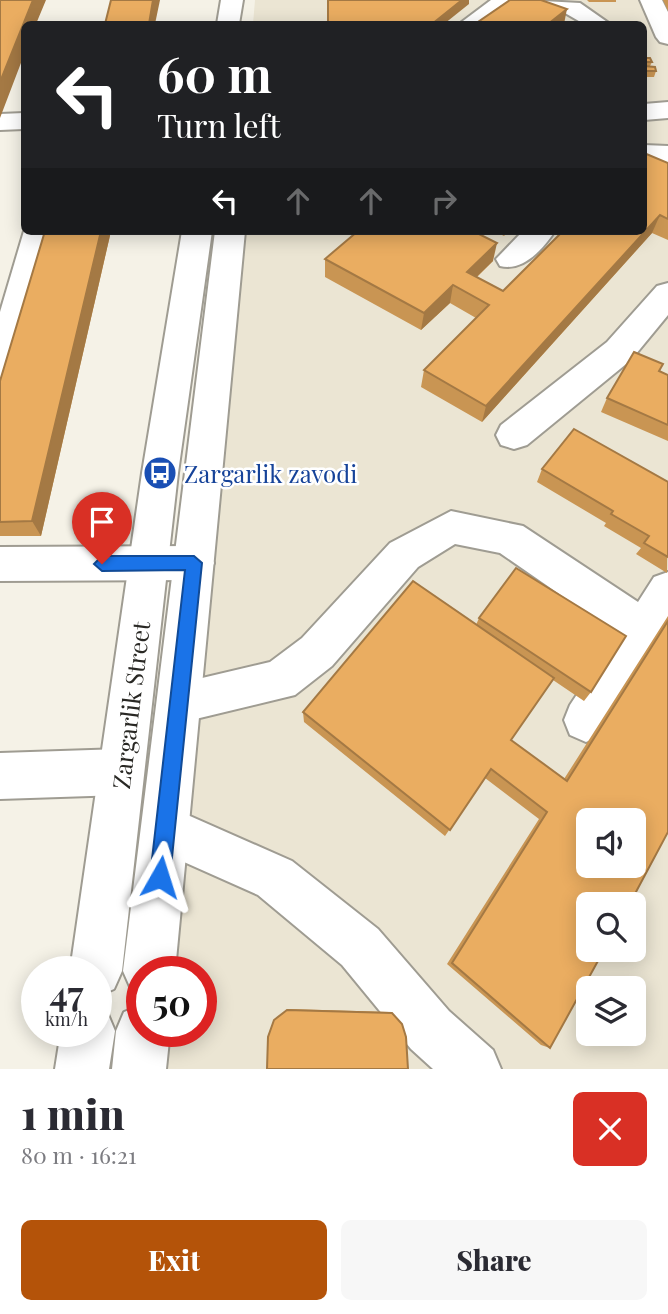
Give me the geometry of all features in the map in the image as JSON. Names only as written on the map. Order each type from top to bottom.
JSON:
[{"type":"main road","points":[[228,21],[232,0]]},
{"type":"main road","points":[[474,21],[492,7],[512,0]]},
{"type":"main road","points":[[536,0],[572,8],[594,21]]},
{"type":"main road","points":[[651,0],[658,30]]},
{"type":"main road","points":[[647,113],[668,110]]},
{"type":"main road","points":[[0,122],[21,121]]},
{"type":"main road","points":[[647,153],[668,154]]},
{"type":"main road","points":[[0,367],[38,235]]},
{"type":"main road","name":"Zargarlik Street","points":[[98,956],[148,563],[196,235]]},
{"type":"main road","name":"Zargarlik Street","points":[[151,956],[230,235]]},
{"type":"main road","points":[[511,259],[536,235]]},
{"type":"main road","points":[[513,435],[631,358],[668,294]]},
{"type":"main road","points":[[179,702],[280,680],[317,652],[404,555],[451,527],[509,538],[642,628]]},
{"type":"main road","points":[[0,564],[194,563]]},
{"type":"main road","points":[[586,720],[668,590]]},
{"type":"main road","points":[[0,776],[121,772]]},
{"type":"main road","points":[[165,829],[275,878],[360,947],[430,1030],[474,1069]]},
{"type":"main road","points":[[82,1069],[85,1047]]},
{"type":"main road","points":[[139,1069],[141,1047]]},
{"type":"shaded area","points":[[255,0],[668,0],[668,1069],[139,1069],[141,1047],[217,1047],[217,956],[151,956],[230,235],[647,235],[647,21],[253,21]]},
{"type":"building","points":[[0,0],[33,0],[25,21],[21,21],[21,30],[0,82]]},
{"type":"building","points":[[111,0],[153,0],[150,21],[106,21]]},
{"type":"building","points":[[328,0],[462,0],[436,21],[328,21]]},
{"type":"building","points":[[510,0],[541,0],[567,9],[552,21],[479,21]]},
{"type":"building","points":[[647,66],[655,67],[656,71],[647,71]]},
{"type":"building","points":[[647,154],[668,163],[668,219],[660,215],[647,229]]},
{"type":"building","points":[[44,235],[100,235],[32,521],[0,522],[0,381]]},
{"type":"building","points":[[353,235],[481,235],[497,243],[467,272],[503,291],[559,235],[642,235],[486,406],[424,370],[489,305],[453,285],[424,313],[325,259]]},
{"type":"building","points":[[634,352],[663,364],[659,371],[668,375],[668,425],[607,398]]},
{"type":"building","points":[[574,429],[668,482],[668,557],[644,543],[649,536],[542,469]]},
{"type":"building","points":[[516,568],[626,636],[591,692],[479,618]]},
{"type":"building","points":[[413,581],[554,678],[511,740],[567,781],[668,621],[668,832],[646,873],[646,808],[576,808],[576,878],[643,878],[636,892],[576,892],[576,962],[597,962],[590,976],[576,976],[576,1001],[550,1048],[452,963],[547,812],[491,769],[450,830],[303,712]]},
{"type":"building","points":[[287,1010],[392,1013],[402,1024],[406,1037],[408,1069],[267,1069],[268,1037],[274,1020]]},
{"type":"place","name":"Zargarlik zavodi","points":[[160,473]]},
{"type":"route","points":[[102,564],[194,563],[160,877]]}]
